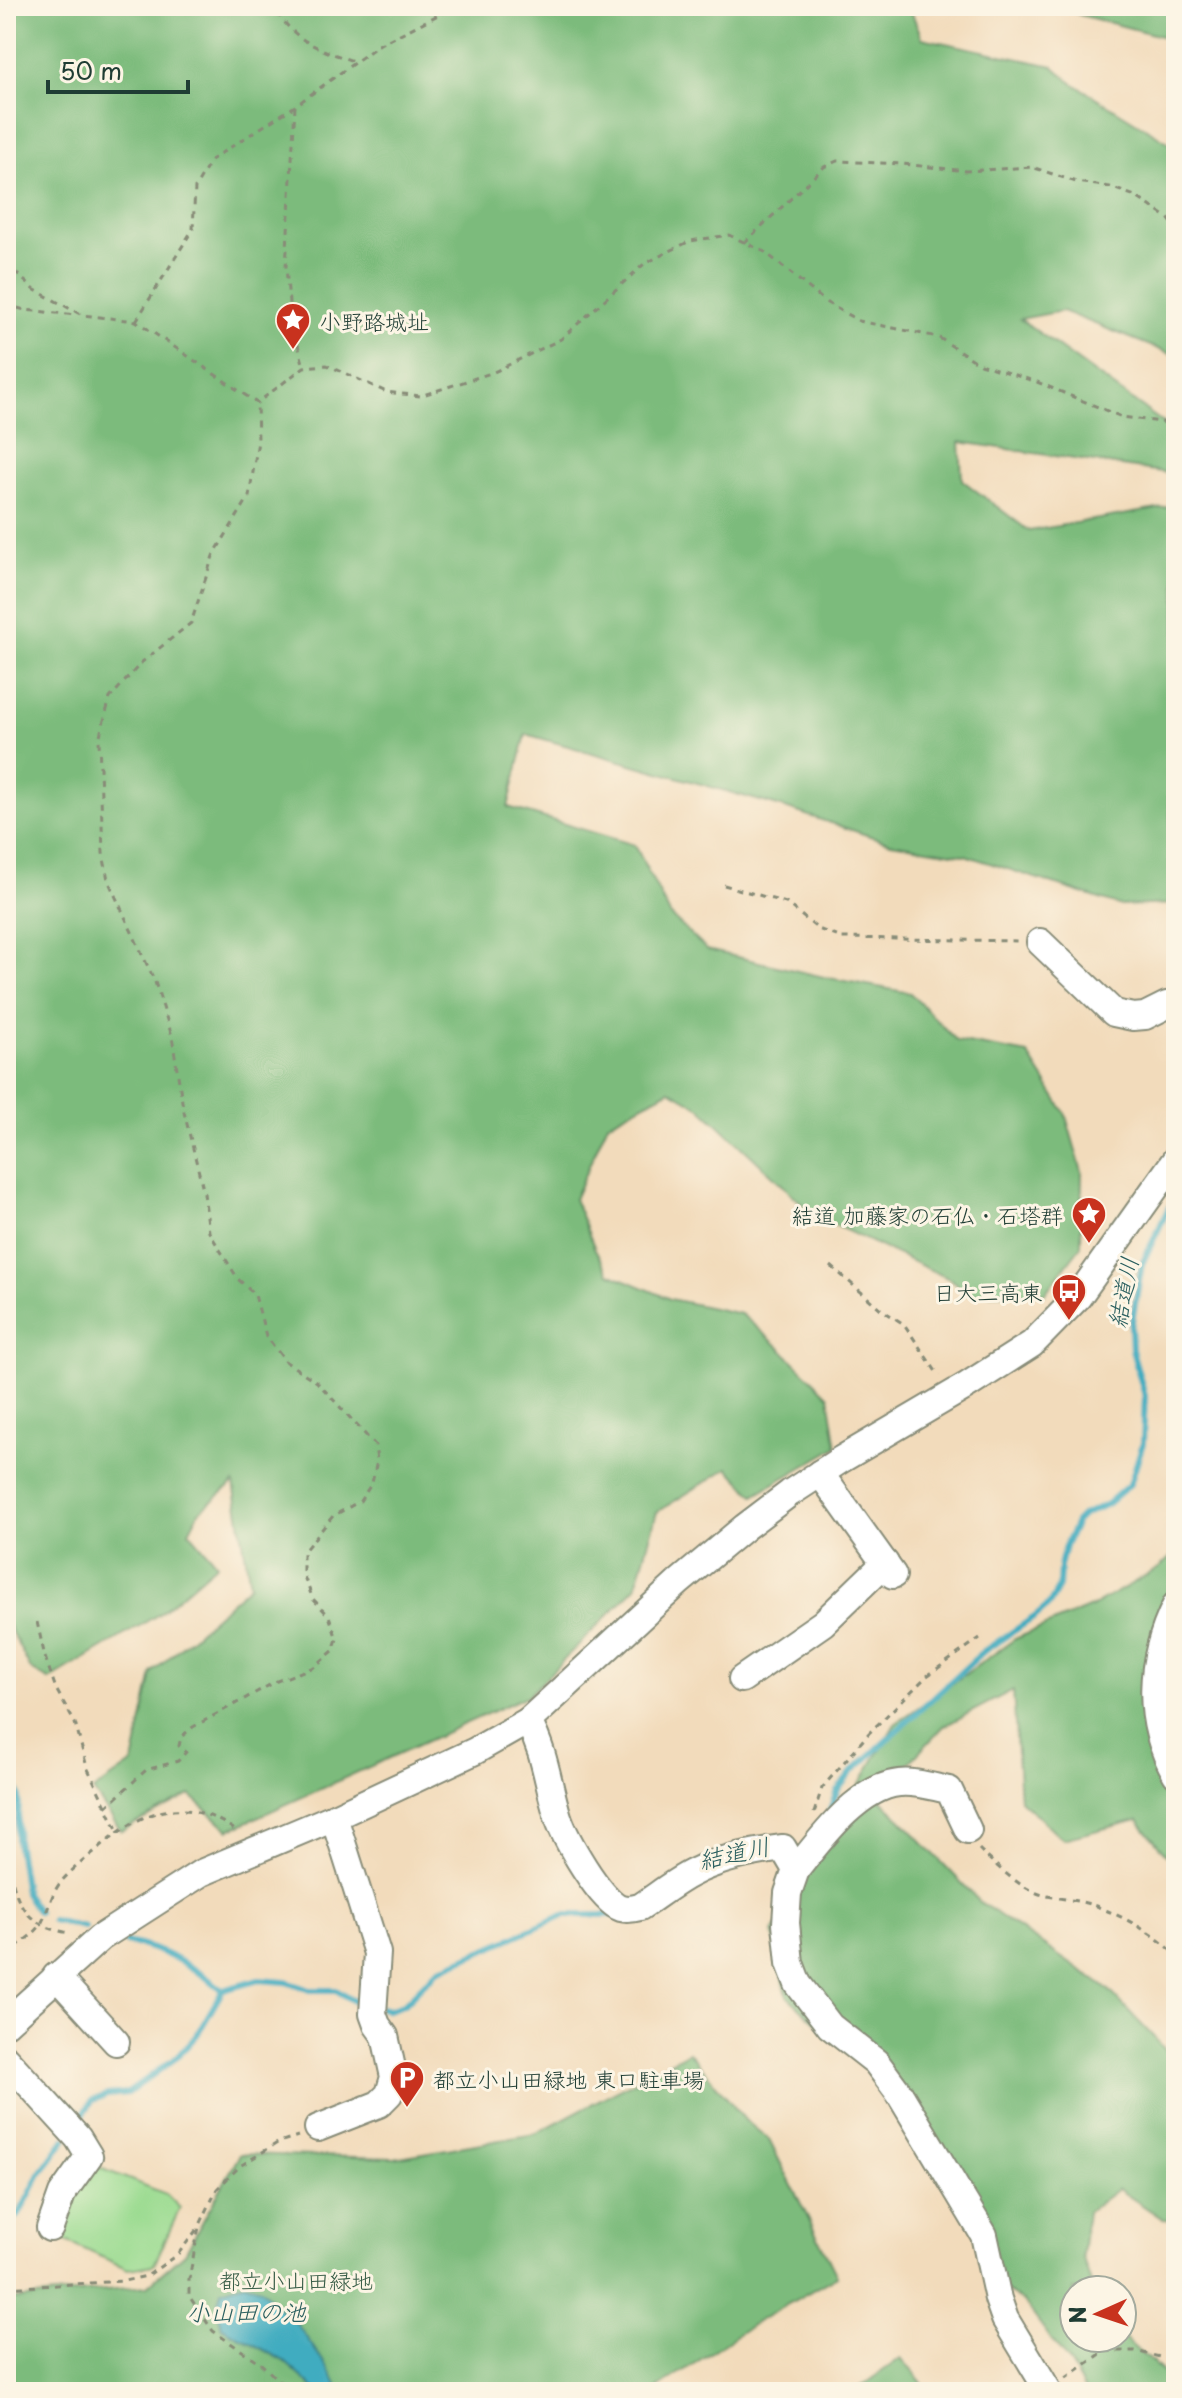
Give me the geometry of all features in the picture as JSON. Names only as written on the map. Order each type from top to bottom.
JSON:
[{"type":"street","points":[[1040,942],[1114,1013],[1145,1016],[1176,1004]]},
{"type":"street","points":[[6,2023],[100,1938],[201,1873],[334,1817],[475,1751],[533,1732],[699,1564],[756,1518],[820,1473],[1015,1356],[1056,1322],[1173,1173]]},
{"type":"street","points":[[742,1679],[823,1623],[890,1571],[820,1473]]},
{"type":"street","points":[[1176,1605],[1156,1656],[1153,1687],[1158,1735],[1176,1774]]},
{"type":"street","points":[[533,1732],[564,1833],[601,1891],[620,1908],[640,1907],[710,1864],[783,1848],[791,1862],[786,1923],[790,1963],[798,1984],[830,2026],[876,2062],[899,2093],[984,2235],[1005,2319],[1049,2391]]},
{"type":"street","points":[[791,1862],[859,1802],[881,1787],[902,1782],[949,1790],[968,1830]]},
{"type":"street","points":[[318,2128],[379,2104],[389,2094],[394,2077],[389,2051],[373,2006],[377,1953],[334,1817]]},
{"type":"street","points":[[56,1976],[116,2042]]},
{"type":"street","points":[[6,2059],[78,2138],[89,2156],[62,2194],[50,2228]]},
{"type":"path","points":[[269,6],[273,6],[284,25],[312,46],[355,62]]},
{"type":"path","points":[[136,321],[193,229],[195,188],[212,159],[295,106],[380,44],[460,6]]},
{"type":"path","points":[[295,106],[286,267],[290,314],[304,367]]},
{"type":"path","points":[[744,243],[824,167],[837,161],[966,171],[1032,167],[1076,182],[1110,187],[1135,196],[1168,218],[1176,228]]},
{"type":"path","points":[[257,403],[304,367],[327,365],[386,392],[420,396],[494,372],[561,339],[644,264],[690,241],[729,235],[765,252],[827,303],[859,321],[938,337],[980,364],[1037,382],[1122,417],[1176,424]]},
{"type":"path","points":[[6,264],[35,290],[82,315]]},
{"type":"path","points":[[6,305],[25,310],[136,321],[257,403]]},
{"type":"path","points":[[106,1807],[146,1770],[178,1761],[186,1752],[179,1746],[181,1737],[193,1727],[277,1681],[314,1667],[333,1651],[337,1639],[329,1616],[313,1599],[303,1574],[303,1552],[333,1516],[360,1501],[372,1483],[377,1461],[375,1445],[317,1382],[286,1362],[266,1336],[255,1295],[238,1279],[209,1232],[204,1193],[183,1108],[172,1036],[155,982],[108,880],[103,853],[99,739],[110,698],[142,662],[191,623],[213,556],[249,497],[258,441],[257,403]]},
{"type":"path","points":[[724,885],[786,903],[818,929],[842,938],[1040,942]]},
{"type":"path","points":[[831,1266],[882,1310],[904,1324],[951,1395]]},
{"type":"path","points":[[37,1622],[56,1689],[75,1723],[87,1767],[118,1831]]},
{"type":"path","points":[[810,1822],[822,1788],[869,1733],[927,1676],[980,1638]]},
{"type":"path","points":[[6,1954],[42,1925],[48,1903],[71,1871],[118,1831],[151,1813],[198,1811],[227,1824],[260,1848]]},
{"type":"path","points":[[968,1830],[998,1869],[1040,1895],[1078,1900],[1103,1908],[1150,1932],[1176,1954]]},
{"type":"path","points":[[6,1847],[12,1886],[19,1904],[30,1918],[64,1932],[100,1938]]},
{"type":"path","points":[[6,2288],[124,2281],[147,2276],[178,2254],[199,2227],[217,2189],[240,2166],[279,2142],[318,2128]]},
{"type":"path","points":[[199,2227],[189,2279],[189,2296],[213,2331],[260,2363],[291,2392]]},
{"type":"path","points":[[1049,2391],[1105,2351],[1135,2351],[1176,2361]]},
{"type":"green space","points":[[6,6],[909,6],[922,38],[1053,66],[1071,82],[1176,147],[1176,356],[1062,311],[1020,319],[1176,432],[1176,474],[960,442],[962,480],[1029,531],[1176,504],[1176,786],[1169,785],[1174,904],[1121,906],[965,855],[891,843],[785,808],[526,734],[508,807],[635,845],[670,915],[707,950],[910,993],[957,1041],[1028,1054],[1065,1113],[1082,1172],[1081,1246],[1045,1293],[969,1294],[950,1279],[815,1216],[701,1108],[670,1090],[608,1123],[574,1199],[609,1273],[670,1299],[741,1314],[829,1396],[837,1447],[754,1495],[728,1468],[657,1512],[636,1587],[529,1695],[229,1830],[190,1795],[121,1831],[93,1791],[133,1763],[152,1673],[250,1585],[234,1483],[199,1512],[189,1531],[217,1564],[159,1614],[49,1680],[31,1670],[6,1621]]},
{"type":"green space","points":[[1061,6],[1176,6],[1176,40],[1080,15]]},
{"type":"green space","points":[[1176,1552],[1176,1854],[1167,1856],[1138,1820],[1063,1839],[1020,1800],[1013,1690],[944,1726],[878,1796],[980,1902],[1109,1990],[1176,2061],[1176,2220],[1163,2219],[1118,2189],[1087,2212],[1082,2256],[1088,2274],[1058,2274],[1058,2348],[1023,2301],[991,2282],[972,2213],[866,2068],[787,1996],[773,1933],[895,1724],[1015,1639],[1091,1607],[1159,1568]]},
{"type":"green space","name":"都立小山田緑地","points":[[689,2052],[745,2120],[769,2140],[837,2276],[753,2324],[658,2388],[659,2392],[335,2392],[337,2385],[296,2323],[280,2310],[222,2327],[284,2361],[319,2392],[6,2392],[6,2300],[147,2286],[185,2253],[240,2154],[394,2158],[535,2134]]},
{"type":"green space","points":[[93,2165],[166,2194],[180,2208],[154,2265],[128,2269],[55,2236],[70,2199]]},
{"type":"green space","points":[[1138,2351],[1161,2370],[1176,2392],[1086,2392],[1062,2354],[1138,2354]]},
{"type":"green space","points":[[901,2358],[930,2392],[853,2392]]},
{"type":"water","name":"小山田の池","points":[[245,2283],[261,2288],[296,2323],[330,2371],[337,2385],[335,2392],[319,2392],[284,2361],[222,2327],[217,2307],[221,2290]]},
{"type":"waterway","name":"結道川","points":[[829,1813],[837,1791],[852,1772],[984,1651],[1049,1605],[1059,1587],[1065,1546],[1076,1522],[1083,1515],[1107,1504],[1130,1484],[1143,1443],[1145,1396],[1132,1350],[1131,1327],[1142,1264],[1169,1207]]},
{"type":"waterway","points":[[6,1765],[19,1795],[17,1840],[25,1893],[38,1912]]},
{"type":"waterway","name":"結道川","points":[[381,2008],[388,2010],[403,2005],[438,1970],[564,1915],[611,1915]]},
{"type":"waterway","points":[[52,1920],[84,1927]]},
{"type":"waterway","points":[[125,1942],[177,1960],[223,1990]]},
{"type":"waterway","name":"結道川","points":[[77,2123],[93,2100],[128,2093],[177,2057],[197,2035],[223,1990],[259,1980],[286,1982],[310,1990],[336,1990],[352,2000],[367,2004]]},
{"type":"waterway","name":"結道川","points":[[6,2223],[19,2215],[40,2174],[65,2139]]},
{"type":"place","name":"小野路城址","points":[[293,351]]},
{"type":"place","name":"結道 加藤家の石仏・石塔群","points":[[1089,1245]]},
{"type":"place","name":"日大三高東","points":[[1069,1322]]},
{"type":"place","name":"都立小山田緑地 東口駐車場","points":[[407,2109]]}]
